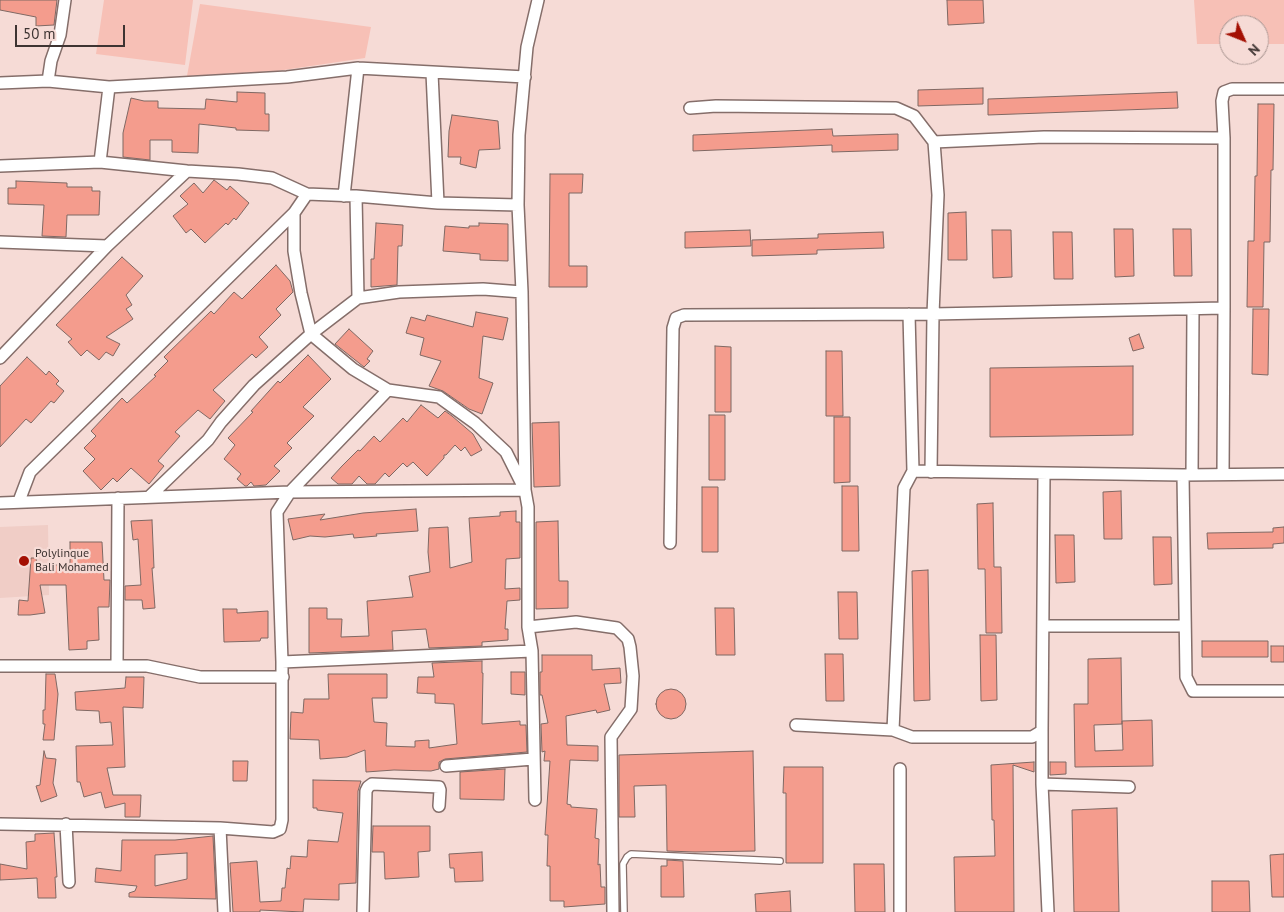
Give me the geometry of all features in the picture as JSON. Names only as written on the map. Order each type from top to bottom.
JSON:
[{"type":"street","points":[[48,81],[51,61],[60,35],[66,0]]},
{"type":"street","points":[[535,800],[532,652],[528,627],[528,507],[525,490],[522,292],[518,205],[520,135],[527,47],[538,0]]},
{"type":"street","points":[[0,82],[48,81],[109,88],[287,77],[358,68],[525,77]]},
{"type":"street","points":[[344,196],[358,68]]},
{"type":"street","points":[[432,73],[438,203]]},
{"type":"street","points":[[100,162],[109,88]]},
{"type":"street","points":[[1223,474],[1224,138],[1222,101],[1224,92],[1232,89],[1284,88]]},
{"type":"street","points":[[690,108],[716,106],[896,108],[914,116],[934,142],[938,195],[932,314],[931,472]]},
{"type":"street","points":[[934,142],[1044,137],[1224,138]]},
{"type":"street","points":[[0,166],[100,162],[272,178],[307,194],[438,203],[518,205]]},
{"type":"street","points":[[0,358],[107,246],[187,171]]},
{"type":"street","points":[[19,501],[30,472],[294,213],[307,194]]},
{"type":"street","points":[[356,196],[358,298]]},
{"type":"street","points":[[294,213],[294,251],[301,293],[311,334],[353,369],[388,390],[439,397],[475,423],[506,452],[525,490]]},
{"type":"street","points":[[0,242],[107,246]]},
{"type":"street","points":[[149,497],[208,440],[221,422],[254,385],[311,334],[358,298],[400,292],[483,289],[522,292]]},
{"type":"street","points":[[670,543],[673,328],[676,318],[684,315],[932,314],[1224,308]]},
{"type":"street","points":[[1193,309],[1184,626],[1186,678],[1193,691],[1284,691]]},
{"type":"street","points":[[893,730],[904,488],[913,471],[909,314]]},
{"type":"street","points":[[0,824],[220,828],[273,832],[280,829],[282,820],[283,677],[277,512],[290,492],[388,390]]},
{"type":"street","points":[[913,471],[1044,474],[1284,474]]},
{"type":"street","points":[[1044,474],[1042,784],[1048,912]]},
{"type":"street","points":[[0,503],[290,492],[525,490]]},
{"type":"street","points":[[117,664],[118,498]]},
{"type":"street","points":[[528,627],[576,622],[617,628],[628,639],[633,676],[631,709],[611,737],[613,912]]},
{"type":"street","points":[[1043,626],[1184,626]]},
{"type":"street","points":[[282,662],[532,652]]},
{"type":"street","points":[[0,666],[117,664],[147,666],[200,677],[283,677]]},
{"type":"street","points":[[796,725],[893,730],[912,737],[1032,738],[1042,730]]},
{"type":"street","points":[[446,766],[533,759]]},
{"type":"street","points":[[900,768],[900,912]]},
{"type":"street","points":[[363,912],[366,791],[368,787],[372,784],[436,787],[440,790],[439,806]]},
{"type":"street","points":[[1042,784],[1129,787]]},
{"type":"street","points":[[66,824],[68,882]]},
{"type":"street","points":[[220,828],[224,912]]},
{"type":"lane","points":[[624,912],[623,864],[631,854],[780,861]]},
{"type":"shaded area","points":[[104,0],[193,0],[185,65],[96,54]]},
{"type":"shaded area","points":[[1194,0],[1284,0],[1284,44],[1269,44],[1269,15],[1219,15],[1219,44],[1197,44]]},
{"type":"shaded area","points":[[200,4],[371,27],[365,58],[277,71],[187,76]]},
{"type":"shaded area","name":"Polylinque Bali Mohamed","points":[[48,525],[49,595],[0,598],[0,527]]},
{"type":"building","points":[[0,0],[57,0],[54,25],[36,26],[36,17],[0,10]]},
{"type":"building","points":[[947,0],[983,0],[984,23],[948,25]]},
{"type":"building","points":[[983,88],[983,104],[918,106],[918,90]]},
{"type":"building","points":[[237,92],[265,93],[265,114],[269,114],[269,131],[236,130],[236,128],[199,124],[198,153],[172,152],[172,140],[150,140],[150,160],[123,157],[123,133],[131,98],[144,101],[158,101],[158,108],[205,109],[206,99],[237,102]]},
{"type":"building","points":[[1177,92],[1178,108],[988,115],[988,99]]},
{"type":"building","points":[[1258,104],[1274,104],[1270,242],[1264,242],[1263,307],[1247,307],[1248,241],[1254,241]]},
{"type":"building","points":[[452,115],[498,121],[500,149],[479,150],[476,168],[460,164],[461,157],[448,157]]},
{"type":"building","points":[[832,129],[833,136],[898,134],[898,150],[832,152],[832,145],[693,151],[693,135]]},
{"type":"building","points":[[550,174],[583,174],[582,193],[569,193],[569,266],[587,266],[587,287],[549,287]]},
{"type":"building","points":[[214,180],[227,190],[230,186],[249,203],[236,220],[234,218],[228,225],[226,223],[205,243],[191,229],[186,233],[173,216],[188,204],[180,196],[194,183],[203,193]]},
{"type":"building","points":[[16,181],[67,183],[67,187],[92,187],[92,191],[100,191],[99,215],[67,215],[66,237],[42,236],[44,205],[8,204],[8,188],[16,188]]},
{"type":"building","points":[[966,212],[967,260],[948,260],[948,213]]},
{"type":"building","points":[[376,223],[403,225],[402,246],[398,246],[397,285],[371,287],[371,259],[374,259]]},
{"type":"building","points":[[479,223],[508,224],[508,261],[480,260],[480,254],[443,251],[445,226],[469,228],[469,226],[479,226]]},
{"type":"building","points":[[1114,229],[1133,229],[1134,276],[1115,277]]},
{"type":"building","points":[[1173,229],[1191,229],[1192,276],[1174,276]]},
{"type":"building","points":[[750,230],[751,246],[685,248],[685,232]]},
{"type":"building","points":[[992,230],[1011,230],[1012,277],[993,278]]},
{"type":"building","points":[[883,232],[884,248],[817,250],[817,254],[752,256],[752,240],[818,238],[818,234]]},
{"type":"building","points":[[1053,232],[1072,232],[1073,279],[1054,279]]},
{"type":"building","points":[[122,257],[143,276],[126,295],[132,305],[126,309],[133,319],[106,337],[120,344],[113,356],[106,352],[99,360],[87,350],[81,356],[68,342],[72,339],[56,325]]},
{"type":"building","points":[[276,265],[290,281],[293,292],[276,309],[281,315],[259,337],[268,347],[256,358],[252,354],[213,390],[225,401],[210,419],[198,410],[175,432],[180,436],[158,461],[164,466],[149,484],[131,468],[117,482],[113,478],[101,490],[83,471],[95,459],[84,448],[96,436],[91,431],[122,398],[127,403],[156,376],[154,375],[168,361],[164,357],[211,311],[214,314],[234,292],[242,299]]},
{"type":"building","points":[[1253,309],[1269,309],[1268,375],[1252,374]]},
{"type":"building","points":[[476,312],[508,318],[503,340],[483,336],[479,378],[493,383],[482,414],[469,409],[443,391],[429,386],[441,361],[420,355],[424,338],[406,333],[411,317],[425,321],[427,315],[473,327]]},
{"type":"building","points":[[349,329],[373,351],[367,359],[370,361],[364,367],[335,344]]},
{"type":"building","points":[[1139,334],[1144,348],[1133,351],[1129,338]]},
{"type":"building","points":[[715,346],[731,347],[731,412],[715,412]]},
{"type":"building","points":[[826,351],[842,351],[843,416],[826,416]]},
{"type":"building","points":[[308,355],[331,379],[303,407],[314,416],[287,443],[292,448],[274,466],[280,471],[266,485],[254,486],[251,482],[245,486],[237,479],[241,474],[224,459],[235,445],[228,438],[253,412],[251,411],[278,381],[280,383]]},
{"type":"building","points":[[27,357],[46,375],[49,371],[59,381],[56,384],[64,391],[54,403],[51,401],[31,423],[26,419],[0,447],[0,386]]},
{"type":"building","points":[[1133,366],[1133,435],[990,437],[990,368]]},
{"type":"building","points":[[421,405],[438,418],[445,411],[452,416],[473,434],[482,450],[471,456],[465,447],[461,451],[455,445],[427,476],[413,462],[407,467],[403,463],[389,477],[385,473],[375,484],[367,484],[359,476],[352,484],[338,484],[331,478],[374,436],[380,442],[403,418],[407,422]]},
{"type":"building","points":[[709,415],[725,415],[725,480],[709,480]]},
{"type":"building","points":[[834,417],[850,417],[850,482],[834,483]]},
{"type":"building","points":[[559,422],[560,486],[534,487],[532,423]]},
{"type":"building","points":[[842,486],[858,486],[859,551],[842,551]]},
{"type":"building","points":[[702,487],[718,487],[718,552],[702,552]]},
{"type":"building","points":[[1121,491],[1122,539],[1104,539],[1103,492]]},
{"type":"building","points":[[993,503],[994,567],[1001,567],[1002,633],[986,633],[985,569],[978,569],[977,504]]},
{"type":"building","points":[[416,509],[418,531],[376,534],[377,536],[354,538],[353,534],[325,537],[310,536],[293,540],[288,519],[325,514],[320,520],[363,513]]},
{"type":"building","points":[[516,511],[516,522],[520,522],[520,558],[506,559],[505,589],[520,588],[520,600],[507,601],[505,629],[508,629],[508,640],[482,642],[482,646],[429,648],[426,629],[392,631],[393,650],[309,653],[309,608],[327,608],[327,619],[342,619],[341,637],[369,636],[367,601],[413,597],[409,576],[430,572],[428,552],[429,528],[448,527],[450,568],[472,562],[469,518],[500,516],[500,512]]},
{"type":"building","points":[[152,520],[154,568],[152,568],[155,608],[143,609],[142,600],[125,600],[125,586],[141,585],[138,539],[133,540],[131,521]]},
{"type":"building","points":[[558,521],[559,581],[568,581],[568,608],[536,609],[536,522]]},
{"type":"building","points":[[1284,527],[1284,543],[1273,544],[1273,548],[1208,549],[1207,533],[1273,532],[1273,528]]},
{"type":"building","points":[[1055,535],[1074,535],[1075,582],[1056,583]]},
{"type":"building","points":[[1153,537],[1171,537],[1172,584],[1154,585]]},
{"type":"building","points":[[70,542],[102,542],[104,580],[110,580],[109,607],[98,607],[99,640],[87,641],[87,649],[69,650],[66,585],[40,585],[45,613],[18,615],[19,600],[28,601],[31,558],[36,558],[38,570],[38,565],[70,565]]},
{"type":"building","points":[[928,570],[930,700],[914,701],[912,571]]},
{"type":"building","points":[[838,592],[857,592],[858,639],[839,639]]},
{"type":"building","points":[[715,608],[734,608],[735,655],[716,655]]},
{"type":"building","points":[[223,609],[237,609],[237,613],[268,611],[268,638],[261,638],[260,641],[224,642]]},
{"type":"building","points":[[980,635],[996,635],[997,700],[981,701]]},
{"type":"building","points":[[1202,641],[1268,641],[1268,657],[1202,657]]},
{"type":"building","points":[[1271,646],[1284,646],[1284,662],[1271,662]]},
{"type":"building","points":[[825,654],[843,654],[844,701],[826,701]]},
{"type":"building","points":[[542,655],[592,655],[592,670],[620,668],[621,683],[604,684],[610,710],[597,713],[596,710],[566,716],[567,745],[598,746],[598,761],[570,760],[567,804],[571,805],[571,807],[597,809],[595,838],[599,839],[598,865],[600,864],[601,887],[605,887],[605,904],[564,907],[564,901],[550,901],[550,866],[547,866],[548,835],[545,835],[550,761],[544,761],[545,751],[542,752],[541,724],[548,723],[542,695],[540,695]]},
{"type":"building","points":[[1121,658],[1122,724],[1094,725],[1095,751],[1123,750],[1122,721],[1152,720],[1153,766],[1075,767],[1074,704],[1088,704],[1088,659]]},
{"type":"building","points":[[482,661],[482,724],[520,721],[520,725],[526,725],[527,752],[445,759],[439,762],[439,769],[431,771],[394,770],[366,772],[365,750],[347,757],[320,759],[319,740],[290,739],[291,712],[303,713],[304,699],[329,699],[328,674],[387,674],[387,698],[372,698],[374,722],[387,723],[386,746],[415,747],[415,741],[429,740],[429,748],[457,744],[454,704],[435,703],[435,694],[417,693],[418,677],[434,677],[432,663]]},
{"type":"building","points":[[511,672],[525,672],[525,695],[511,694]]},
{"type":"building","points":[[46,674],[55,674],[58,694],[54,740],[43,740]]},
{"type":"building","points":[[126,677],[144,677],[143,708],[123,707],[125,767],[107,768],[113,795],[141,795],[140,817],[125,817],[125,803],[105,808],[101,792],[84,797],[80,782],[77,782],[76,746],[113,745],[111,722],[100,723],[99,711],[76,710],[75,692],[125,688]]},
{"type":"building","points":[[671,689],[682,693],[686,704],[682,715],[671,719],[660,715],[656,704],[660,693]]},
{"type":"building","points":[[44,751],[46,758],[56,759],[53,783],[57,796],[41,802],[36,786],[40,785]]},
{"type":"building","points":[[753,751],[755,851],[667,851],[666,785],[634,786],[635,817],[619,817],[619,755]]},
{"type":"building","points":[[233,761],[248,761],[247,781],[233,781]]},
{"type":"building","points":[[1034,762],[1034,772],[1013,765],[1014,912],[955,912],[954,857],[995,856],[991,765]]},
{"type":"building","points":[[1050,762],[1066,762],[1066,774],[1050,775]]},
{"type":"building","points":[[784,767],[823,767],[823,863],[786,863],[786,793],[783,793]]},
{"type":"building","points":[[505,769],[504,800],[460,799],[460,772]]},
{"type":"building","points":[[313,780],[361,781],[358,791],[356,883],[339,884],[339,900],[304,899],[303,912],[260,910],[260,912],[233,912],[230,863],[257,861],[260,902],[281,901],[282,888],[285,888],[287,868],[290,869],[291,856],[307,857],[308,840],[338,842],[343,813],[313,808]]},
{"type":"building","points":[[1117,808],[1119,912],[1074,912],[1072,810]]},
{"type":"building","points":[[373,826],[430,826],[430,851],[418,852],[419,877],[385,879],[384,852],[372,852]]},
{"type":"building","points":[[54,833],[57,877],[55,877],[56,898],[38,898],[37,878],[0,880],[0,864],[27,869],[26,842],[35,841],[35,834]]},
{"type":"building","points":[[213,836],[216,899],[129,897],[129,893],[135,891],[137,886],[95,882],[96,868],[121,871],[122,840],[175,840]],"holes":[[[187,853],[187,879],[155,886],[155,855]]]},
{"type":"building","points":[[482,852],[483,881],[455,882],[454,868],[450,868],[449,854]]},
{"type":"building","points":[[1284,854],[1284,897],[1272,897],[1270,855]]},
{"type":"building","points":[[667,860],[683,861],[684,897],[661,897],[661,866],[667,866]]},
{"type":"building","points":[[854,864],[884,864],[885,912],[855,912]]},
{"type":"building","points":[[1212,881],[1249,881],[1250,912],[1212,912]]},
{"type":"building","points":[[790,891],[791,912],[756,912],[755,894]]},
{"type":"place","name":"Polylinque Bali Mohamed","points":[[24,561]]}]
